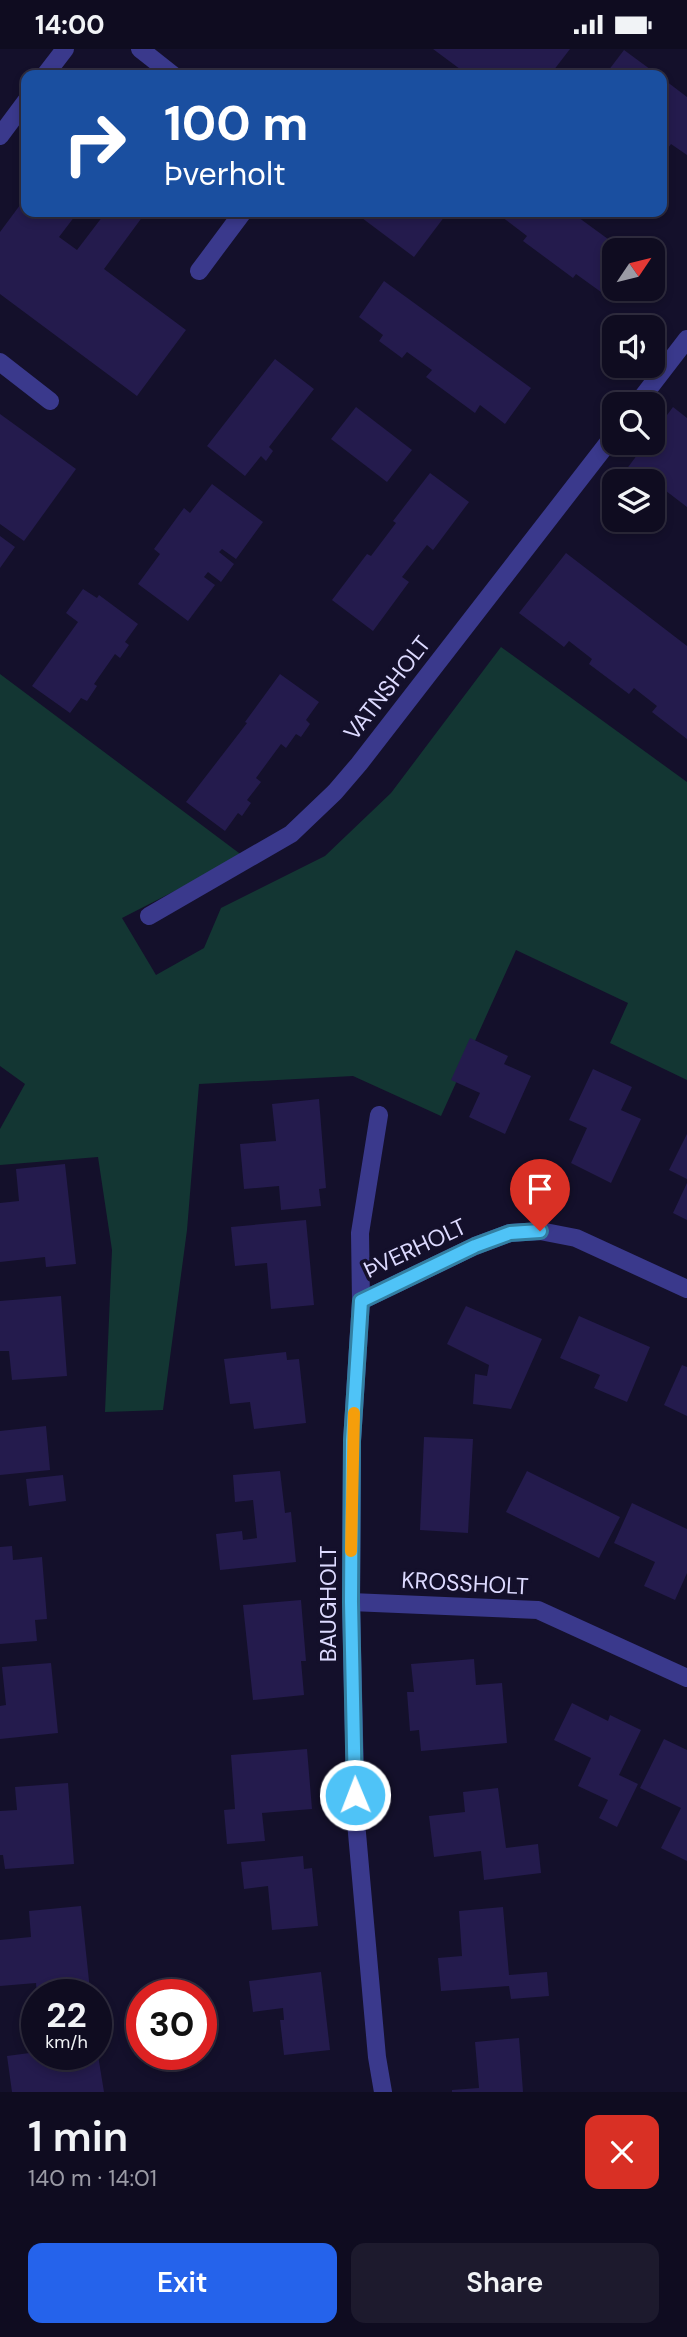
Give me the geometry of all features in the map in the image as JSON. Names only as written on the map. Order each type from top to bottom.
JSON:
[{"type":"street","points":[[49,70],[65,49]]},
{"type":"street","points":[[139,49],[166,70]]},
{"type":"street","points":[[0,136],[21,108]]},
{"type":"street","points":[[199,271],[239,217]]},
{"type":"street","points":[[647,392],[687,339]]},
{"type":"street","points":[[0,362],[50,401]]},
{"type":"street","name":"VATNSHOLT","points":[[149,916],[291,834],[313,815],[359,764],[602,450]]},
{"type":"street","name":"BAUGHOLT","points":[[379,1115],[360,1233],[361,1301],[352,1441],[351,1602],[356,1822],[377,2057],[383,2092]]},
{"type":"street","name":"ÞVERHOLT","points":[[361,1301],[475,1246],[510,1233],[540,1231],[576,1238],[687,1289]]},
{"type":"street","name":"KROSSHOLT","points":[[351,1602],[538,1610],[687,1678]]},
{"type":"green space","points":[[501,647],[687,782],[687,1080],[610,1043],[628,1003],[516,950],[441,1116],[353,1076],[199,1084],[187,1230],[163,1410],[105,1412],[112,1250],[98,1157],[0,1165],[0,1129],[25,1084],[0,1066],[0,674],[243,856],[122,918],[156,975],[204,948],[221,908],[325,856],[391,793]]},
{"type":"building","points":[[433,49],[570,49],[554,70],[461,70]]},
{"type":"building","points":[[624,50],[651,70],[609,70]]},
{"type":"building","points":[[667,82],[687,97],[687,155],[671,144],[668,148]]},
{"type":"building","points":[[21,204],[21,217],[74,217],[59,237],[77,250],[102,217],[142,217],[104,269],[186,330],[137,396],[0,294],[0,232]]},
{"type":"building","points":[[361,217],[444,217],[414,257]]},
{"type":"building","points":[[502,217],[578,217],[607,238],[602,238],[602,291],[576,274],[573,278],[523,241],[527,236]]},
{"type":"building","points":[[384,281],[531,388],[505,424],[480,405],[475,413],[426,377],[432,370],[407,352],[402,358],[379,341],[383,335],[359,317]]},
{"type":"building","points":[[275,359],[314,389],[269,447],[273,451],[266,461],[261,456],[245,476],[207,446]]},
{"type":"building","points":[[356,407],[412,450],[387,482],[331,439]]},
{"type":"building","points":[[673,407],[687,418],[687,507],[665,490],[665,469],[627,469],[637,455],[665,455],[665,418]]},
{"type":"building","points":[[0,414],[76,469],[24,541],[0,524]]},
{"type":"building","points":[[430,473],[469,502],[433,550],[427,545],[402,577],[409,582],[373,631],[332,600],[367,554],[371,556],[396,523],[393,521]]},
{"type":"building","points":[[212,484],[263,522],[236,559],[222,549],[219,552],[234,564],[221,582],[208,572],[204,577],[215,585],[188,621],[138,584],[160,554],[154,549],[184,508],[190,513]]},
{"type":"building","points":[[0,536],[15,547],[0,568]]},
{"type":"building","points":[[566,553],[687,646],[687,739],[652,712],[657,706],[634,688],[629,694],[589,664],[592,659],[569,641],[564,647],[519,613]]},
{"type":"building","points":[[83,589],[97,598],[99,595],[138,624],[125,642],[129,645],[120,658],[115,654],[94,684],[97,686],[87,701],[81,698],[70,713],[32,686],[78,622],[66,613]]},
{"type":"building","points":[[280,674],[319,702],[306,720],[310,724],[301,737],[296,734],[286,748],[281,744],[256,778],[261,782],[247,800],[251,803],[242,816],[238,813],[225,831],[186,802],[247,723],[245,722]]},
{"type":"building","points":[[470,1038],[508,1056],[504,1064],[531,1076],[505,1134],[469,1117],[480,1093],[451,1080]]},
{"type":"building","points":[[593,1069],[632,1087],[621,1110],[641,1119],[611,1183],[571,1163],[587,1128],[569,1120]]},
{"type":"building","points":[[319,1099],[326,1188],[319,1189],[321,1206],[281,1210],[279,1186],[244,1189],[240,1144],[276,1141],[272,1104]]},
{"type":"building","points":[[687,1134],[687,1179],[669,1170]]},
{"type":"building","points":[[65,1164],[76,1264],[46,1267],[45,1257],[0,1262],[0,1203],[19,1201],[16,1169]]},
{"type":"building","points":[[687,1183],[687,1220],[673,1213]]},
{"type":"building","points":[[306,1220],[314,1305],[271,1309],[267,1263],[235,1266],[231,1227]]},
{"type":"building","points":[[61,1296],[67,1376],[12,1380],[9,1351],[0,1351],[0,1301]]},
{"type":"building","points":[[466,1306],[542,1339],[511,1409],[473,1404],[475,1374],[487,1376],[489,1365],[447,1344]]},
{"type":"building","points":[[579,1316],[650,1347],[627,1402],[594,1388],[600,1375],[560,1358]]},
{"type":"building","points":[[286,1352],[287,1360],[299,1359],[306,1423],[254,1429],[250,1402],[230,1404],[224,1359]]},
{"type":"building","points":[[682,1365],[687,1367],[687,1416],[664,1405]]},
{"type":"building","points":[[46,1426],[50,1470],[0,1475],[0,1431]]},
{"type":"building","points":[[424,1437],[473,1439],[468,1533],[420,1530]]},
{"type":"building","points":[[280,1471],[285,1513],[291,1512],[296,1562],[220,1570],[216,1534],[242,1531],[243,1540],[257,1538],[253,1500],[235,1502],[233,1475]]},
{"type":"building","points":[[527,1471],[620,1517],[599,1558],[506,1512]]},
{"type":"building","points":[[63,1475],[66,1501],[29,1506],[26,1479]]},
{"type":"building","points":[[632,1503],[687,1529],[687,1573],[675,1600],[644,1586],[655,1562],[614,1543]]},
{"type":"building","points":[[12,1546],[13,1560],[42,1557],[47,1619],[35,1620],[37,1641],[0,1644],[0,1547]]},
{"type":"building","points":[[301,1600],[306,1661],[301,1661],[304,1695],[253,1700],[243,1605]]},
{"type":"building","points":[[474,1659],[476,1685],[502,1683],[507,1743],[421,1751],[419,1730],[410,1731],[407,1692],[414,1692],[411,1664]]},
{"type":"building","points":[[51,1663],[58,1733],[0,1739],[0,1706],[6,1705],[2,1667]]},
{"type":"building","points":[[572,1703],[608,1721],[610,1715],[641,1730],[619,1775],[638,1784],[617,1827],[599,1818],[608,1800],[578,1786],[591,1758],[554,1740]]},
{"type":"building","points":[[664,1739],[687,1750],[687,1861],[661,1848],[681,1808],[640,1788]]},
{"type":"building","points":[[307,1749],[312,1809],[262,1813],[265,1841],[227,1844],[224,1810],[235,1809],[231,1755]]},
{"type":"building","points":[[68,1783],[74,1864],[5,1869],[3,1855],[0,1855],[0,1811],[17,1810],[15,1787]]},
{"type":"building","points":[[498,1788],[506,1848],[538,1844],[541,1873],[484,1880],[481,1851],[434,1857],[429,1816],[465,1812],[463,1792]]},
{"type":"building","points":[[303,1856],[304,1869],[312,1868],[318,1926],[272,1930],[268,1886],[244,1889],[241,1862]]},
{"type":"building","points":[[81,1906],[89,1979],[21,1979],[21,1984],[0,1986],[0,1940],[31,1937],[29,1911]]},
{"type":"building","points":[[503,1907],[509,1975],[547,1972],[549,1996],[511,1999],[509,1986],[441,1991],[438,1958],[462,1956],[459,1911]]},
{"type":"building","points":[[321,1972],[330,2050],[284,2055],[280,2020],[284,2020],[283,2008],[253,2012],[249,1981]]},
{"type":"building","points":[[519,2038],[523,2092],[452,2092],[479,2088],[475,2042]]},
{"type":"building","points":[[21,2054],[21,2070],[100,2070],[104,2092],[12,2092],[7,2056]]},
{"type":"slow traffic","points":[[351,1551],[354,1413]]},
{"type":"route","points":[[355,1795],[351,1602],[352,1441],[361,1301],[475,1246],[510,1233],[540,1231]]}]
